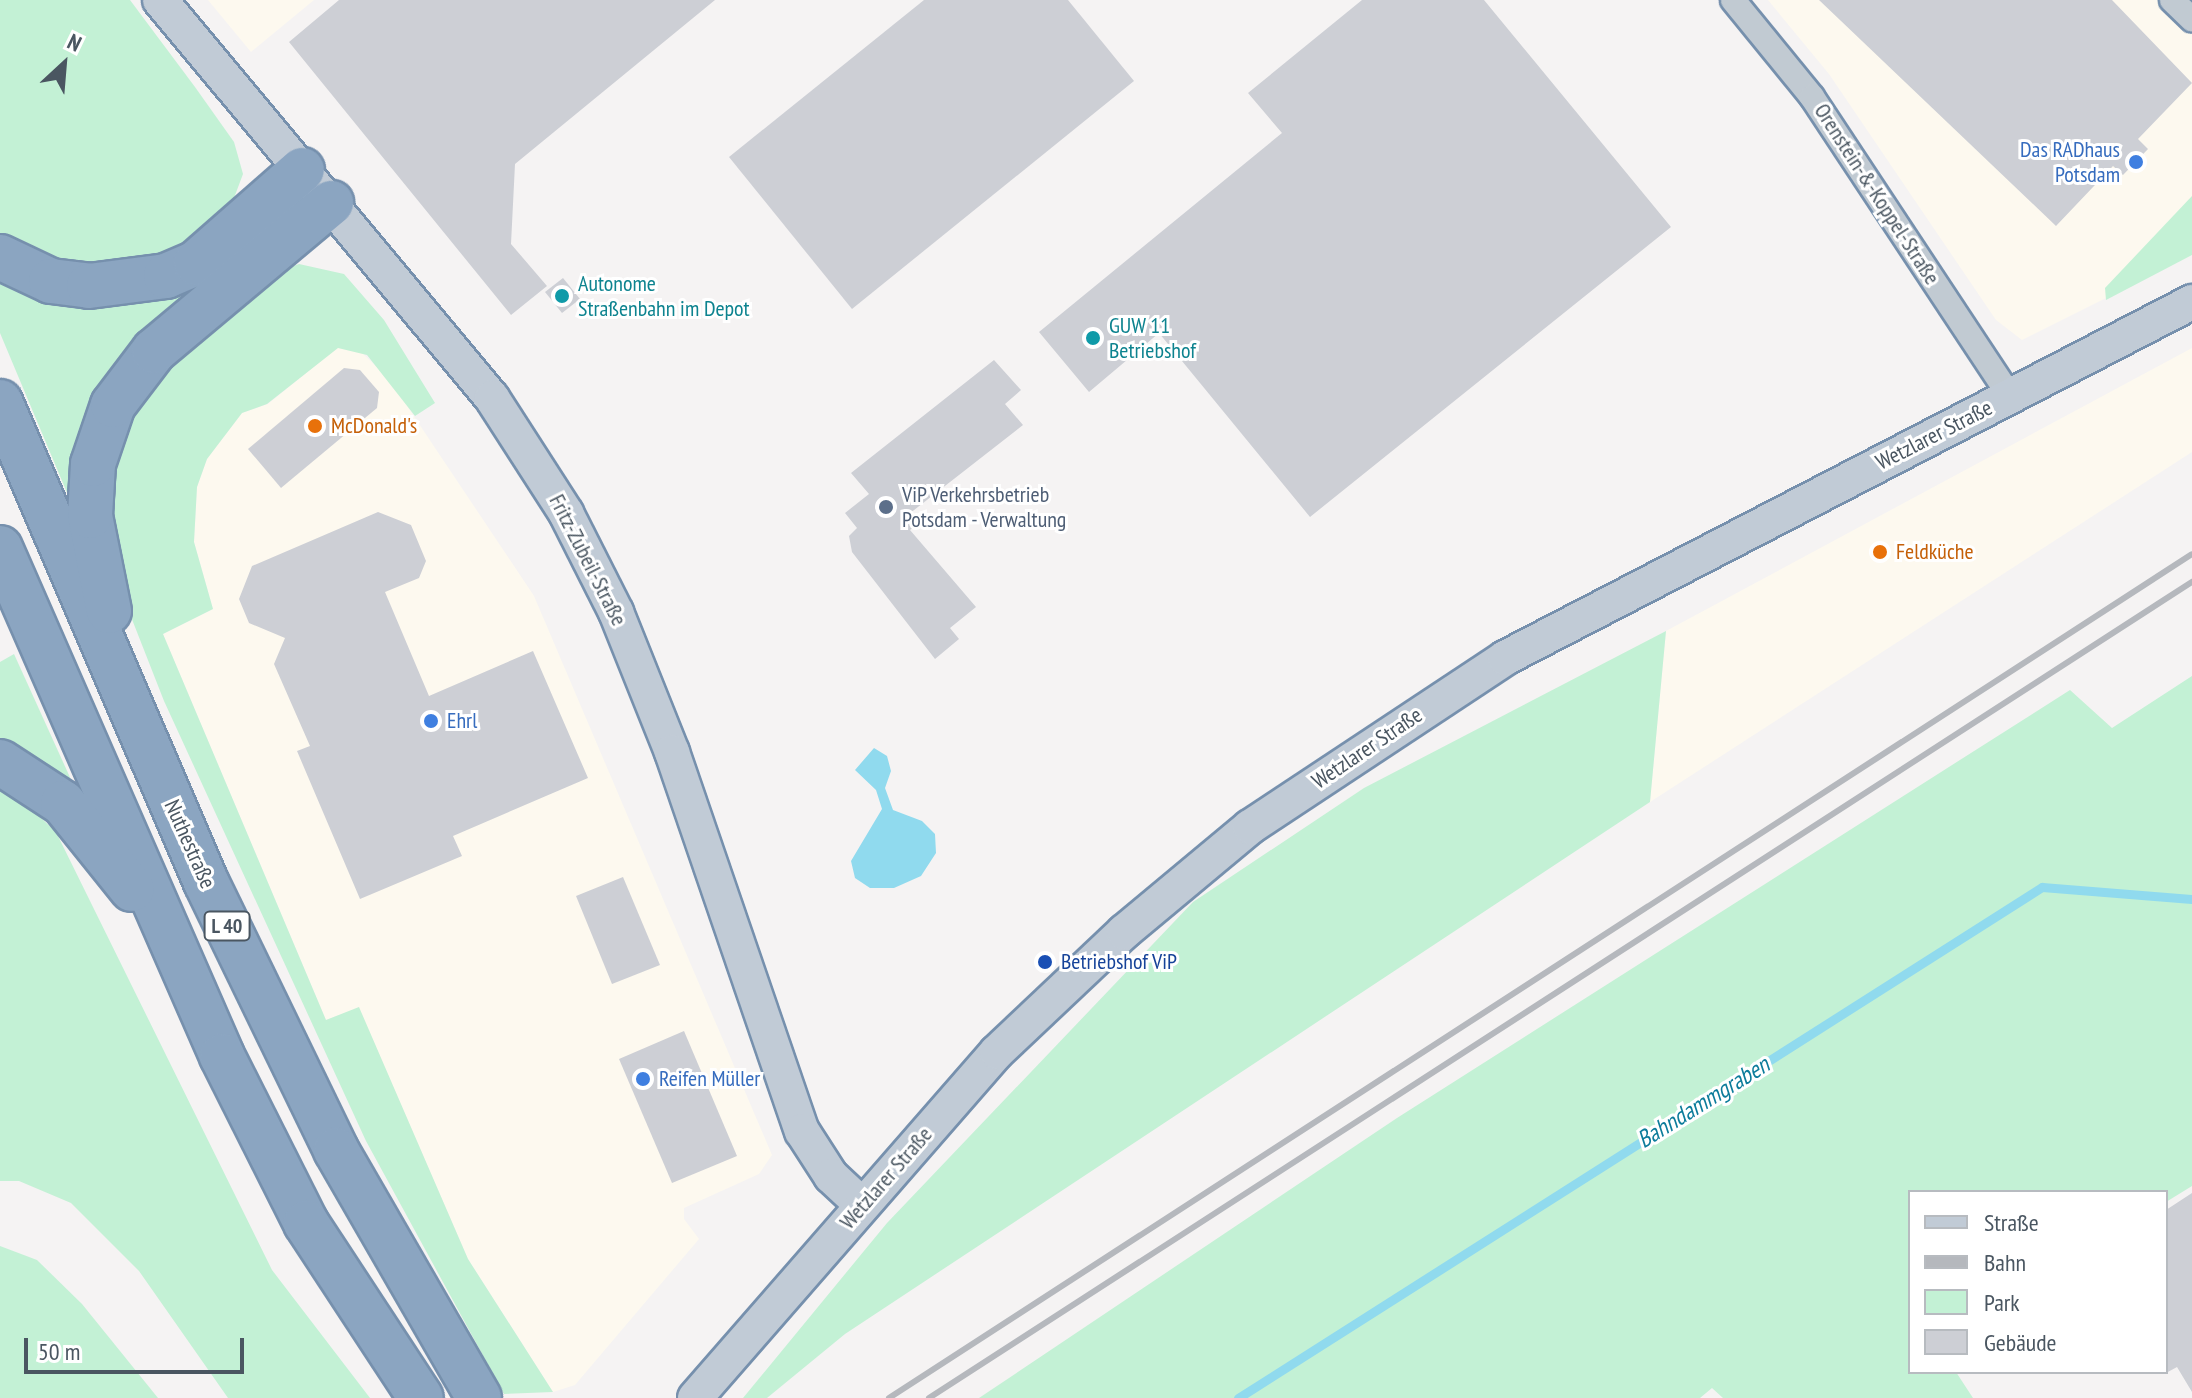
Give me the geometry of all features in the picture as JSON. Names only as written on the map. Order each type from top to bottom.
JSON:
[{"type":"highway","points":[[0,257],[51,281],[89,286],[166,276],[196,263],[302,170]]},
{"type":"highway","points":[[126,700],[90,516],[93,464],[113,405],[154,351],[331,203]]},
{"type":"highway","name":"Nuthestraße","points":[[0,402],[126,700],[336,1150],[479,1398]]},
{"type":"highway","name":"L 40","points":[[0,548],[171,939],[306,1223],[421,1398]]},
{"type":"highway","points":[[0,762],[63,803],[171,939]]},
{"type":"street","name":"Fritz-Zubeil-Straße","points":[[160,0],[492,398],[584,545],[672,752],[802,1131],[831,1176],[862,1205]]},
{"type":"street","name":"Orenstein-&-Koppel-Straße","points":[[1733,0],[1812,97],[2010,396]]},
{"type":"street","points":[[2172,0],[2192,19]]},
{"type":"street","name":"Wetzlarer Straße","points":[[695,1398],[997,1052],[1066,984],[1250,827],[1505,658],[2192,302]]},
{"type":"shaded area","points":[[208,0],[314,0],[251,52]]},
{"type":"shaded area","points":[[1768,0],[2192,0],[2192,255],[2022,340],[1996,320],[1829,74]]},
{"type":"shaded area","points":[[356,347],[389,379],[534,596],[772,1155],[759,1174],[684,1208],[684,1219],[699,1239],[575,1385],[553,1392],[468,1259],[359,1008],[326,1020],[163,634],[213,609],[194,542],[197,487],[207,459],[242,413],[268,404],[337,348]]},
{"type":"shaded area","points":[[2192,348],[2192,452],[1650,802],[1666,631]]},
{"type":"green space","points":[[0,0],[130,0],[195,87],[234,142],[243,174],[231,206],[185,251],[60,268],[0,238]]},
{"type":"green space","points":[[2192,196],[2192,255],[2106,300],[2105,288]]},
{"type":"green space","points":[[299,264],[344,274],[384,320],[435,403],[415,416],[367,355],[338,348],[267,404],[242,413],[207,459],[197,487],[194,542],[213,609],[163,634],[326,1020],[359,1007],[468,1259],[553,1392],[504,1394],[366,1141],[164,701],[115,576],[107,484],[128,421],[167,366],[277,272]]},
{"type":"green space","points":[[0,279],[200,280],[131,346],[73,507],[0,333]]},
{"type":"green space","points":[[1666,631],[1650,802],[845,1334],[767,1398],[743,1398],[887,1223],[1193,902],[1364,788]]},
{"type":"green space","points":[[14,654],[78,795],[0,741],[0,662]]},
{"type":"green space","points":[[2192,676],[2192,1186],[2168,1201],[2168,1190],[1908,1190],[1908,1374],[1957,1374],[1973,1398],[1723,1398],[1712,1388],[1700,1398],[979,1398],[1397,1118],[2070,690],[2112,728]]},
{"type":"green space","points":[[0,789],[22,800],[56,832],[272,1270],[370,1398],[228,1398],[139,1271],[71,1203],[19,1181],[0,1181]]},
{"type":"green space","points":[[0,1246],[37,1260],[82,1304],[158,1398],[0,1398]]},
{"type":"water","points":[[874,748],[887,756],[891,771],[885,788],[893,810],[922,821],[935,834],[936,853],[921,876],[894,888],[870,888],[855,878],[851,861],[882,809],[876,790],[855,770]]},
{"type":"building","points":[[339,0],[715,0],[515,164],[511,244],[547,286],[511,315],[289,42]]},
{"type":"building","points":[[924,0],[1068,0],[1134,81],[852,309],[729,157]]},
{"type":"building","points":[[1362,0],[1484,0],[1671,227],[1310,517],[1159,333],[1089,392],[1039,332],[1282,133],[1248,93]]},
{"type":"building","points":[[1819,0],[2112,0],[2192,83],[2138,139],[2148,149],[2123,175],[2113,166],[2056,226]]},
{"type":"building","name":"Autonome Straßenbahn im Depot","points":[[563,278],[580,299],[562,313],[545,292]]},
{"type":"building","name":"ViP Verkehrsbetrieb Potsdam - Verwaltung","points":[[994,360],[1021,390],[1005,404],[1023,425],[909,514],[918,523],[910,530],[976,607],[950,628],[959,639],[935,659],[852,552],[849,536],[857,528],[845,513],[869,494],[851,473]]},
{"type":"building","name":"McDonald's","points":[[344,368],[360,370],[379,392],[377,408],[281,488],[248,449]]},
{"type":"building","name":"Ehrl","points":[[378,512],[411,525],[426,561],[419,578],[385,592],[429,696],[533,651],[588,778],[453,836],[462,856],[360,899],[297,751],[310,746],[274,664],[285,638],[249,623],[239,599],[252,566]]},
{"type":"building","points":[[623,877],[660,965],[612,984],[576,896]]},
{"type":"building","points":[[684,1031],[737,1156],[672,1183],[619,1059]]},
{"type":"building","points":[[2192,1193],[2192,1392],[2177,1367],[2168,1372],[2168,1209]]},
{"type":"waterway","name":"Bahndammgraben","points":[[1238,1398],[2042,887],[2192,899]]},
{"type":"railway","points":[[889,1398],[2192,554]]},
{"type":"railway","points":[[929,1398],[2192,582]]},
{"type":"place","name":"Das RADhaus Potsdam","points":[[2136,162]]},
{"type":"place","name":"Autonome Straßenbahn im Depot","points":[[562,296]]},
{"type":"place","name":"GUW 11 Betriebshof","points":[[1093,338]]},
{"type":"place","name":"McDonald's","points":[[315,426]]},
{"type":"place","name":"ViP Verkehrsbetrieb Potsdam - Verwaltung","points":[[886,507]]},
{"type":"place","name":"Feldküche","points":[[1880,552]]},
{"type":"place","name":"Ehrl","points":[[431,721]]},
{"type":"place","name":"Betriebshof ViP","points":[[1045,962]]},
{"type":"place","name":"Reifen Müller","points":[[643,1079]]}]
